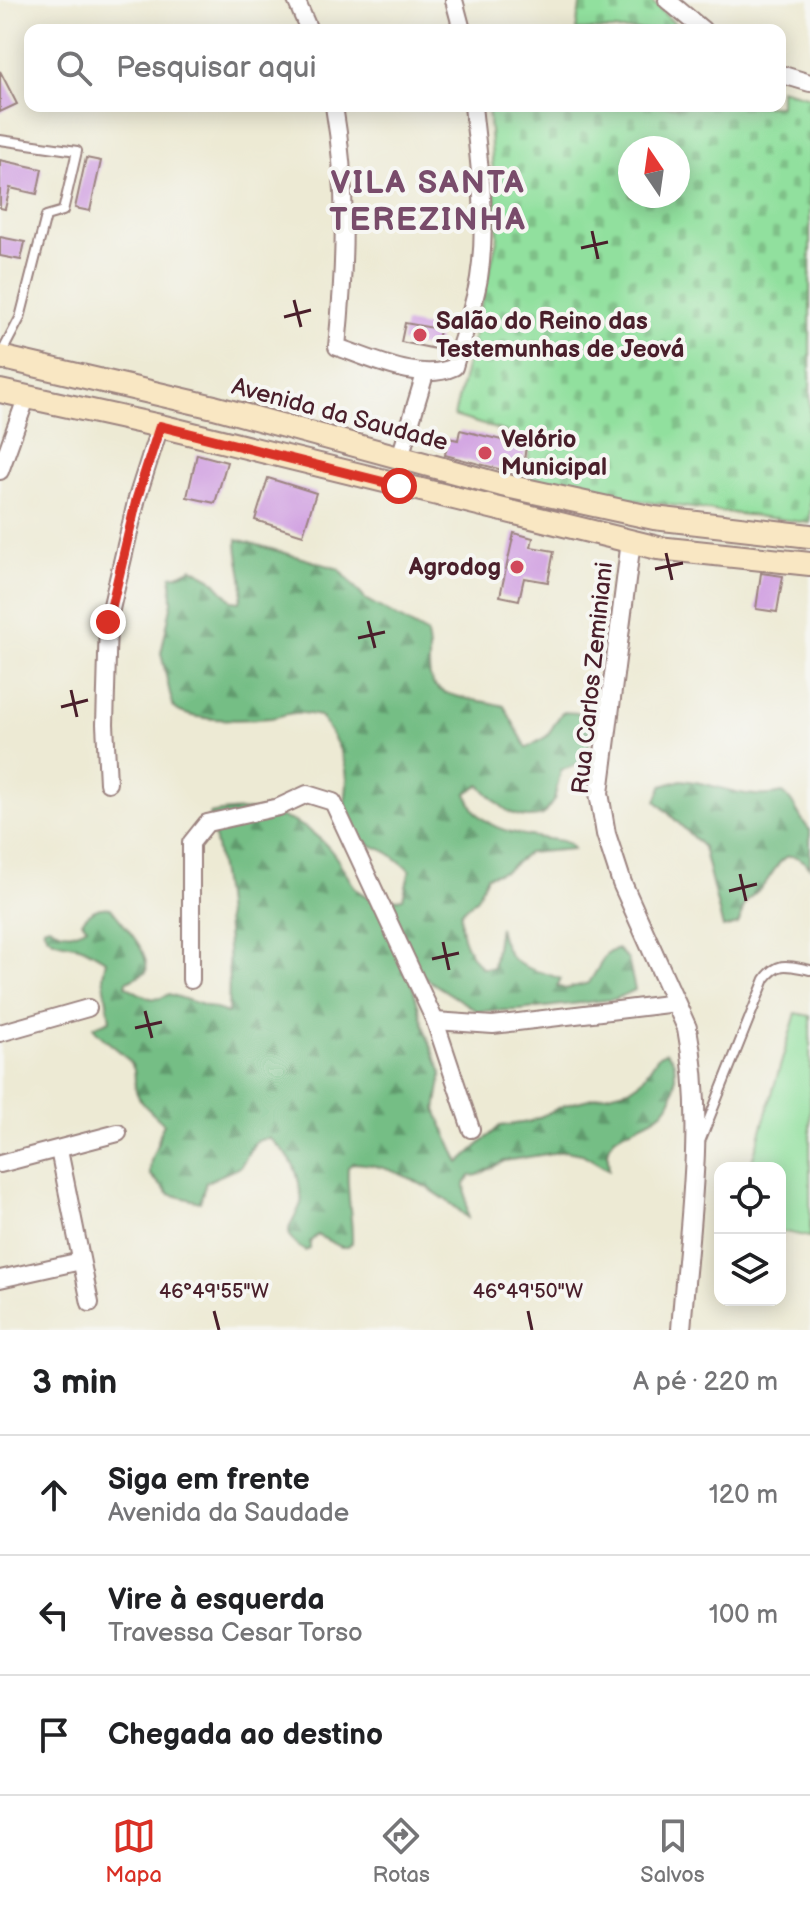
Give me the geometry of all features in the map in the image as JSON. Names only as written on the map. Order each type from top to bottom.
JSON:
[{"type":"main road","name":"Avenida da Saudade","points":[[0,357],[241,414],[502,485],[654,518],[810,536]]},
{"type":"main road","points":[[0,391],[160,426],[658,548],[810,564]]},
{"type":"main road","points":[[233,444],[241,414]]},
{"type":"street","points":[[296,0],[306,24]]},
{"type":"street","points":[[454,0],[460,24]]},
{"type":"street","points":[[667,0],[696,24]]},
{"type":"street","points":[[786,76],[810,83]]},
{"type":"street","points":[[335,112],[341,145],[344,277],[337,347],[425,374],[441,374],[454,367],[479,281],[483,196],[474,112]]},
{"type":"street","points":[[400,457],[425,374]]},
{"type":"street","points":[[0,471],[27,396]]},
{"type":"street","points":[[108,783],[105,724],[108,622],[137,498],[160,426]]},
{"type":"street","name":"Rua Carlos Zeminiani","points":[[631,541],[599,793],[606,834],[622,883],[687,1028],[692,1052],[694,1156],[681,1330]]},
{"type":"street","points":[[191,980],[191,843],[207,823],[279,807],[307,794],[333,802],[435,1021],[471,1129]]},
{"type":"street","points":[[435,1021],[493,1025],[676,1003]]},
{"type":"street","points":[[0,1033],[88,1008]]},
{"type":"street","points":[[0,1164],[118,1133]]},
{"type":"street","points":[[59,1150],[90,1303]]},
{"type":"street","points":[[0,1279],[81,1261]]},
{"type":"lane","points":[[0,140],[77,151],[63,211],[46,216],[20,318],[0,357]]},
{"type":"lane","points":[[694,1156],[765,979],[773,969],[786,965],[810,970]]},
{"type":"green space","points":[[581,0],[650,0],[675,24],[577,24]]},
{"type":"green space","points":[[786,91],[810,97],[810,523],[528,483],[529,439],[454,416],[498,236],[488,112],[786,112]]},
{"type":"green space","points":[[237,539],[339,569],[365,599],[426,633],[430,677],[434,685],[461,698],[504,706],[527,748],[547,736],[562,712],[578,713],[589,724],[586,754],[577,764],[561,770],[554,800],[543,815],[515,815],[480,785],[467,793],[472,807],[492,825],[519,834],[562,841],[573,849],[528,853],[505,871],[487,876],[477,898],[461,912],[461,928],[468,949],[482,968],[493,968],[499,927],[513,959],[527,968],[561,979],[557,986],[565,989],[589,983],[607,953],[617,949],[628,959],[635,990],[615,999],[519,1010],[477,1011],[414,971],[411,980],[425,1031],[442,1073],[436,1110],[459,1163],[500,1126],[529,1122],[565,1105],[629,1089],[642,1080],[659,1055],[666,1052],[673,1061],[675,1072],[671,1100],[655,1118],[614,1138],[608,1151],[609,1170],[582,1154],[565,1151],[504,1161],[470,1176],[465,1184],[468,1218],[415,1181],[384,1168],[353,1163],[348,1167],[352,1243],[341,1247],[317,1235],[310,1242],[310,1249],[305,1251],[291,1239],[289,1233],[301,1202],[297,1174],[287,1155],[269,1138],[256,1141],[240,1167],[206,1182],[200,1202],[169,1194],[150,1174],[164,1124],[138,1096],[132,1065],[93,1027],[110,1020],[103,976],[106,960],[82,947],[54,940],[43,928],[49,926],[63,932],[77,931],[87,927],[82,921],[91,912],[111,908],[140,947],[146,964],[146,972],[127,981],[126,986],[147,997],[158,999],[169,994],[228,1013],[226,913],[209,814],[261,812],[293,821],[321,840],[357,890],[378,903],[403,898],[410,870],[390,854],[358,838],[349,828],[345,816],[347,779],[344,762],[320,716],[298,713],[271,718],[219,719],[192,716],[173,707],[161,653],[172,602],[171,576],[192,568],[211,578],[232,601],[240,602],[243,587]]},
{"type":"green space","points":[[681,780],[744,794],[783,793],[810,830],[810,867],[793,856],[786,857],[747,900],[738,924],[723,928],[703,847],[656,801],[662,786]]},
{"type":"green space","points":[[796,1013],[810,1016],[810,1237],[786,1232],[786,1162],[752,1162]]},
{"type":"building","points":[[0,71],[17,104],[0,112]]},
{"type":"building","points":[[86,158],[101,161],[90,211],[75,208]]},
{"type":"building","points":[[0,160],[42,169],[37,194],[10,188],[5,209],[0,208]]},
{"type":"building","points":[[0,237],[25,242],[21,260],[0,256]]},
{"type":"building","name":"Salão do Reino das Testemunhas de Jeová","points":[[405,323],[439,329],[436,349],[401,342]]},
{"type":"building","name":"Velório Municipal","points":[[460,430],[526,446],[522,475],[445,455],[448,438],[458,440]]},
{"type":"building","points":[[197,454],[227,462],[215,503],[187,497]]},
{"type":"building","points":[[268,478],[316,493],[303,535],[255,520]]},
{"type":"building","name":"Agrodog","points":[[514,533],[533,538],[531,547],[554,551],[548,582],[524,578],[519,600],[500,596]]},
{"type":"building","points":[[761,573],[783,576],[777,612],[756,609]]},
{"type":"place","name":"Salão do Reino das Testemunhas de Jeová","points":[[420,335]]},
{"type":"place","name":"Velório Municipal","points":[[485,453]]},
{"type":"place","name":"Agrodog","points":[[517,567]]},
{"type":"district","name":"VILA SANTA TEREZINHA","points":[[428,200]]},
{"type":"route","points":[[108,622],[137,498],[160,426],[399,486]]}]
